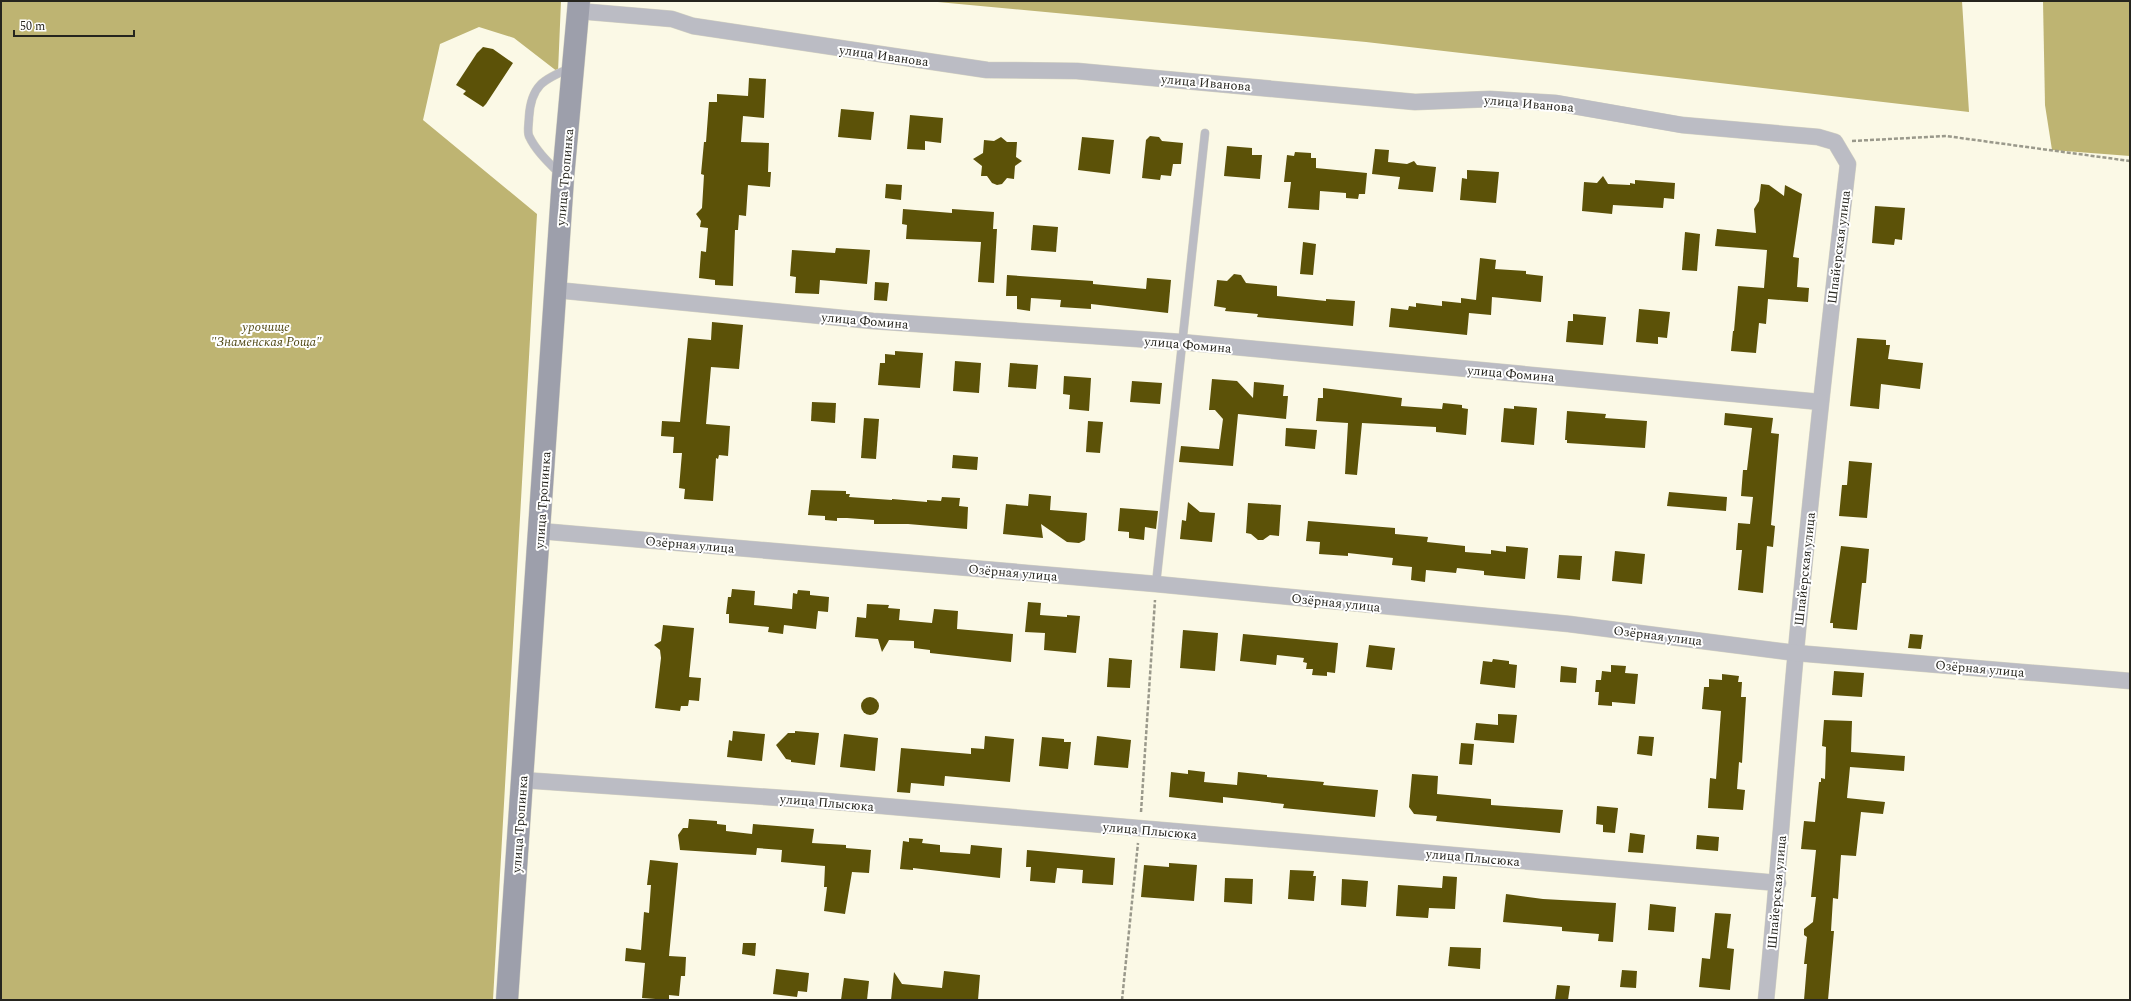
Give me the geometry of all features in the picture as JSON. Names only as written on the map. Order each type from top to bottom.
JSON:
[{"type":"main road","name":"улица Тропинка","points":[[507,1000],[563,178],[574,67],[578,6]]},
{"type":"street","name":"улица Иванова","points":[[578,6],[672,19],[693,26],[987,70],[1077,71],[1415,102],[1490,99],[1556,103],[1682,125],[1818,138],[1835,142]]},
{"type":"street","name":"Шпайерская улица","points":[[1766,1000],[1778,883],[1796,652],[1820,402],[1848,164],[1835,142]]},
{"type":"street","name":"улица Фомина","points":[[556,290],[874,321],[1181,342],[1820,402]]},
{"type":"street","name":"Озёрная улица","points":[[540,530],[1156,584],[1569,624],[1796,652],[2130,681]]},
{"type":"street","name":"улица Плысюка","points":[[522,780],[825,801],[1778,883]]},
{"type":"lane","points":[[563,178],[544,158],[528,134],[530,100],[540,84],[553,75],[574,67]]},
{"type":"lane","points":[[1156,584],[1204,133]]},
{"type":"path","points":[[1835,142],[1946,136],[2130,161]]},
{"type":"path","points":[[1122,1000],[1140,829],[1156,584]]},
{"type":"green space","name":"урочище \"Знаменская Роща\"","points":[[1,1],[561,1],[558,72],[514,38],[479,27],[440,44],[423,120],[537,214],[493,1000],[1,1000]]},
{"type":"green space","points":[[927,1],[1962,1],[1969,112],[1366,42]]},
{"type":"green space","points":[[2043,1],[2130,1],[2130,156],[2052,150],[2045,105]]},
{"type":"building","points":[[483,47],[493,49],[513,63],[483,107],[463,94],[466,91],[456,85],[477,53]]},
{"type":"building","points":[[749,78],[766,79],[764,118],[743,116],[741,142],[769,143],[768,172],[771,172],[770,187],[748,185],[746,216],[739,215],[738,230],[735,230],[733,286],[715,285],[715,280],[699,278],[701,251],[706,252],[708,228],[700,227],[701,221],[696,214],[702,208],[704,175],[701,174],[704,142],[706,142],[709,102],[717,102],[717,94],[748,96]]},
{"type":"building","points":[[841,109],[874,112],[871,140],[838,137]]},
{"type":"building","points":[[910,115],[943,118],[941,143],[925,141],[925,150],[907,149]]},
{"type":"building","points":[[1150,136],[1159,137],[1162,141],[1183,143],[1181,164],[1173,164],[1171,176],[1161,175],[1160,180],[1142,178],[1146,140]]},
{"type":"building","points":[[1001,137],[1007,142],[1017,142],[1016,157],[1022,161],[1015,166],[1014,179],[1007,178],[1002,184],[997,185],[992,183],[987,176],[981,176],[982,166],[973,159],[983,153],[984,140],[994,141]]},
{"type":"building","points":[[1082,137],[1114,140],[1110,174],[1078,170]]},
{"type":"building","points":[[1227,146],[1252,148],[1252,155],[1262,155],[1260,179],[1224,176]]},
{"type":"building","points":[[1375,149],[1389,150],[1388,162],[1407,164],[1414,161],[1417,165],[1436,167],[1433,192],[1398,189],[1400,177],[1372,174]]},
{"type":"building","points":[[1295,152],[1311,153],[1311,158],[1316,158],[1316,168],[1367,173],[1365,194],[1359,194],[1358,199],[1346,198],[1346,193],[1320,191],[1319,210],[1288,208],[1291,182],[1284,182],[1287,155],[1294,156]]},
{"type":"building","points":[[1467,170],[1499,172],[1496,203],[1460,200],[1462,178],[1467,179]]},
{"type":"building","points":[[1603,176],[1608,184],[1630,185],[1630,183],[1635,184],[1635,180],[1675,183],[1674,199],[1664,198],[1663,208],[1613,205],[1612,214],[1582,211],[1584,182],[1597,183]]},
{"type":"building","points":[[886,184],[902,185],[901,200],[885,198]]},
{"type":"building","points":[[1761,184],[1769,185],[1784,196],[1785,185],[1802,194],[1793,257],[1799,258],[1797,287],[1809,288],[1808,302],[1768,299],[1766,324],[1759,323],[1756,353],[1731,351],[1738,286],[1764,288],[1767,250],[1715,246],[1717,229],[1756,233],[1754,209],[1759,201]]},
{"type":"building","points":[[1875,206],[1905,208],[1902,240],[1895,239],[1894,245],[1872,243]]},
{"type":"building","points":[[903,209],[952,213],[952,209],[994,212],[993,229],[997,229],[994,283],[978,282],[981,242],[906,239],[907,225],[902,224]]},
{"type":"building","points":[[1033,225],[1058,227],[1056,252],[1031,250]]},
{"type":"building","points":[[1685,232],[1700,234],[1697,271],[1682,270]]},
{"type":"building","points":[[1303,242],[1316,244],[1313,275],[1300,274]]},
{"type":"building","points":[[836,248],[870,250],[867,284],[820,280],[819,294],[795,293],[796,277],[790,276],[792,250],[835,253]]},
{"type":"building","points":[[1480,258],[1496,260],[1495,269],[1526,271],[1526,274],[1543,276],[1541,302],[1492,297],[1491,315],[1469,313],[1467,335],[1389,327],[1391,308],[1408,310],[1409,306],[1416,307],[1416,303],[1442,306],[1442,301],[1461,303],[1461,298],[1476,300]]},
{"type":"building","points":[[1234,274],[1241,275],[1246,283],[1277,286],[1277,296],[1326,301],[1326,299],[1355,301],[1353,326],[1257,317],[1258,314],[1225,311],[1226,308],[1214,306],[1217,280],[1227,281]]},
{"type":"building","points":[[1007,275],[1093,281],[1093,284],[1146,289],[1147,278],[1171,280],[1168,313],[1091,304],[1091,309],[1060,307],[1061,300],[1031,298],[1030,311],[1017,309],[1017,296],[1006,296]]},
{"type":"building","points":[[875,282],[889,283],[887,301],[874,300]]},
{"type":"building","points":[[1639,309],[1670,312],[1667,338],[1658,337],[1658,344],[1636,342]]},
{"type":"building","points":[[1573,314],[1606,317],[1603,345],[1566,342],[1568,321],[1573,321]]},
{"type":"building","points":[[712,322],[743,325],[739,369],[711,367],[706,424],[730,426],[728,456],[719,455],[718,459],[716,458],[713,501],[684,499],[685,489],[679,488],[682,453],[673,453],[674,437],[661,436],[662,421],[680,422],[688,338],[711,340]]},
{"type":"building","points":[[1857,338],[1886,340],[1886,345],[1890,345],[1888,359],[1923,363],[1920,389],[1881,384],[1879,409],[1850,406]]},
{"type":"building","points":[[895,351],[923,353],[920,388],[878,385],[880,363],[885,363],[885,354],[895,355]]},
{"type":"building","points":[[955,361],[981,363],[979,393],[953,391]]},
{"type":"building","points":[[1010,363],[1038,365],[1036,389],[1008,387]]},
{"type":"building","points":[[1064,376],[1091,378],[1089,411],[1069,409],[1070,395],[1063,394]]},
{"type":"building","points":[[1212,379],[1237,381],[1253,398],[1254,382],[1284,385],[1283,396],[1288,396],[1286,419],[1238,414],[1233,466],[1179,462],[1181,446],[1219,449],[1223,419],[1215,410],[1209,410]]},
{"type":"building","points":[[1132,381],[1162,383],[1160,404],[1130,402]]},
{"type":"building","points":[[1323,388],[1402,398],[1401,406],[1442,409],[1443,403],[1462,405],[1462,408],[1468,409],[1466,435],[1436,432],[1436,427],[1362,423],[1357,475],[1345,474],[1348,423],[1316,421],[1318,398],[1323,398]]},
{"type":"building","points":[[812,402],[836,403],[835,423],[811,421]]},
{"type":"building","points":[[1514,406],[1537,408],[1534,445],[1501,442],[1504,408],[1514,409]]},
{"type":"building","points":[[1567,411],[1606,414],[1605,418],[1647,421],[1645,448],[1567,443],[1567,440],[1565,440]]},
{"type":"building","points":[[1725,413],[1773,418],[1771,433],[1779,434],[1771,525],[1775,526],[1773,547],[1767,546],[1763,593],[1738,590],[1742,550],[1736,550],[1738,523],[1750,524],[1753,497],[1741,496],[1743,470],[1747,470],[1752,428],[1724,425]]},
{"type":"building","points":[[864,418],[879,419],[876,459],[861,458]]},
{"type":"building","points":[[1088,421],[1103,422],[1100,453],[1086,452]]},
{"type":"building","points":[[1286,428],[1317,430],[1315,449],[1285,446]]},
{"type":"building","points":[[953,455],[978,457],[977,470],[952,468]]},
{"type":"building","points":[[1849,461],[1872,463],[1867,518],[1839,516],[1842,485],[1847,485]]},
{"type":"building","points":[[811,490],[846,491],[846,494],[850,494],[849,497],[927,502],[927,500],[941,501],[942,497],[960,498],[959,506],[968,507],[967,529],[908,524],[874,524],[874,520],[847,518],[837,518],[837,521],[825,520],[825,516],[808,515]]},
{"type":"building","points":[[1669,492],[1727,497],[1726,511],[1667,506]]},
{"type":"building","points":[[1029,494],[1051,496],[1050,510],[1087,513],[1085,540],[1079,543],[1067,542],[1041,524],[1043,538],[1003,534],[1006,504],[1028,506]]},
{"type":"building","points":[[1188,502],[1200,512],[1215,513],[1212,542],[1180,539],[1182,520],[1186,521]]},
{"type":"building","points":[[1248,503],[1281,505],[1279,536],[1270,535],[1263,540],[1258,540],[1251,534],[1246,533]]},
{"type":"building","points":[[1120,508],[1158,511],[1156,529],[1145,527],[1144,540],[1129,538],[1129,532],[1118,531]]},
{"type":"building","points":[[1308,521],[1395,528],[1395,534],[1428,537],[1427,542],[1465,546],[1465,552],[1491,554],[1491,550],[1506,552],[1506,546],[1528,548],[1525,579],[1484,575],[1484,571],[1457,568],[1456,573],[1426,570],[1425,582],[1411,580],[1412,567],[1392,565],[1393,558],[1348,553],[1348,556],[1319,554],[1320,542],[1306,541]]},
{"type":"building","points":[[1841,546],[1869,549],[1866,583],[1862,583],[1857,630],[1833,628],[1833,623],[1830,623]]},
{"type":"building","points":[[1615,551],[1645,554],[1642,584],[1612,581]]},
{"type":"building","points":[[1559,555],[1582,556],[1580,580],[1557,578]]},
{"type":"building","points":[[732,589],[755,591],[754,605],[792,609],[793,593],[797,594],[798,590],[810,591],[810,595],[829,597],[828,612],[818,611],[816,629],[784,625],[783,634],[768,632],[769,627],[729,623],[729,614],[726,614],[728,597],[731,597]]},
{"type":"building","points":[[1028,602],[1041,603],[1040,615],[1067,617],[1067,615],[1080,616],[1076,653],[1044,650],[1045,633],[1025,632]]},
{"type":"building","points":[[867,604],[889,605],[888,608],[900,609],[899,620],[932,623],[934,609],[958,611],[957,629],[1013,634],[1011,662],[930,653],[930,650],[914,648],[914,641],[889,640],[882,652],[878,639],[855,637],[857,617],[866,618]]},
{"type":"building","points":[[663,625],[694,628],[689,677],[701,678],[699,701],[689,700],[688,706],[681,706],[680,711],[655,708],[661,658],[660,650],[654,645],[661,641]]},
{"type":"building","points":[[1183,630],[1218,633],[1215,671],[1180,668]]},
{"type":"building","points":[[1243,634],[1338,643],[1335,673],[1327,672],[1327,676],[1312,675],[1313,669],[1306,669],[1307,663],[1303,662],[1304,658],[1277,655],[1276,665],[1240,661]]},
{"type":"building","points":[[1910,634],[1923,635],[1921,649],[1908,648]]},
{"type":"building","points":[[1369,645],[1395,648],[1392,670],[1366,667]]},
{"type":"building","points":[[1109,658],[1132,660],[1130,688],[1107,687]]},
{"type":"building","points":[[1493,659],[1509,661],[1509,664],[1517,665],[1515,688],[1480,684],[1483,661],[1492,662]]},
{"type":"building","points":[[1611,665],[1626,666],[1625,673],[1638,674],[1635,704],[1612,702],[1612,706],[1598,705],[1599,692],[1595,692],[1596,680],[1601,680],[1602,671],[1611,672]]},
{"type":"building","points":[[1561,666],[1577,668],[1576,683],[1560,682]]},
{"type":"building","points":[[1834,671],[1864,673],[1862,697],[1832,695]]},
{"type":"building","points":[[1722,674],[1739,676],[1738,682],[1742,682],[1741,697],[1746,697],[1742,763],[1739,762],[1737,789],[1745,790],[1743,810],[1708,808],[1710,778],[1716,779],[1721,711],[1702,709],[1704,687],[1709,687],[1709,679],[1722,680]]},
{"type":"building","points":[[870,697],[876,700],[879,706],[876,712],[870,715],[864,712],[861,706],[864,700]]},
{"type":"building","points":[[1498,714],[1517,715],[1514,743],[1474,740],[1476,723],[1498,725]]},
{"type":"building","points":[[1824,720],[1852,721],[1851,752],[1905,756],[1904,771],[1850,767],[1847,798],[1885,802],[1883,814],[1861,812],[1856,856],[1841,855],[1838,899],[1833,898],[1831,931],[1834,931],[1828,1000],[1804,1000],[1807,964],[1804,964],[1807,937],[1804,935],[1804,929],[1813,922],[1816,897],[1811,897],[1816,850],[1801,849],[1804,821],[1815,822],[1819,782],[1821,782],[1821,778],[1825,779],[1826,747],[1822,746]]},
{"type":"building","points":[[733,731],[765,734],[762,761],[727,757],[729,740],[732,741]]},
{"type":"building","points":[[795,731],[819,733],[815,765],[791,762],[791,760],[786,759],[776,745],[788,733],[795,733]]},
{"type":"building","points":[[844,734],[878,738],[875,771],[840,767]]},
{"type":"building","points":[[985,736],[1014,739],[1010,782],[945,776],[944,786],[911,783],[910,793],[897,792],[901,748],[971,754],[971,748],[984,749]]},
{"type":"building","points":[[1097,736],[1131,740],[1128,768],[1094,765]]},
{"type":"building","points":[[1639,736],[1654,737],[1652,756],[1637,754]]},
{"type":"building","points":[[1042,737],[1064,739],[1064,742],[1071,742],[1068,769],[1039,766]]},
{"type":"building","points":[[1461,743],[1474,744],[1472,765],[1459,764]]},
{"type":"building","points":[[1188,770],[1205,772],[1204,782],[1237,785],[1238,772],[1267,775],[1267,777],[1324,782],[1323,785],[1378,790],[1375,817],[1283,808],[1284,804],[1223,797],[1223,803],[1169,797],[1171,772],[1188,774]]},
{"type":"building","points":[[1412,774],[1438,776],[1437,794],[1491,799],[1491,805],[1563,810],[1560,833],[1436,821],[1437,816],[1414,814],[1409,807]]},
{"type":"building","points":[[1597,806],[1618,808],[1615,833],[1603,832],[1603,825],[1596,824]]},
{"type":"building","points":[[689,819],[717,821],[717,824],[726,825],[726,831],[752,834],[753,824],[814,829],[812,843],[846,845],[846,848],[871,850],[869,873],[852,872],[845,914],[824,911],[827,887],[824,887],[825,866],[781,862],[782,850],[757,848],[756,855],[680,850],[678,835],[683,828],[688,828]]},
{"type":"building","points":[[1630,833],[1645,835],[1643,853],[1628,852]]},
{"type":"building","points":[[1697,835],[1719,837],[1718,851],[1696,849]]},
{"type":"building","points":[[909,838],[923,839],[922,843],[940,845],[940,852],[970,854],[971,845],[1002,848],[1000,878],[913,868],[913,870],[900,869],[903,841],[909,842]]},
{"type":"building","points":[[1027,850],[1115,858],[1113,885],[1082,883],[1083,870],[1057,868],[1055,883],[1030,881],[1031,867],[1026,867]]},
{"type":"building","points":[[650,860],[678,863],[669,956],[686,957],[685,976],[681,976],[679,996],[669,995],[669,1000],[642,998],[645,963],[625,961],[626,948],[641,950],[644,912],[649,913],[651,885],[647,885]]},
{"type":"building","points":[[1169,863],[1197,865],[1194,901],[1141,897],[1144,865],[1169,867]]},
{"type":"building","points":[[1290,870],[1314,871],[1313,876],[1316,876],[1314,901],[1288,899]]},
{"type":"building","points":[[1443,876],[1457,877],[1455,909],[1429,908],[1428,918],[1396,916],[1398,885],[1442,888]]},
{"type":"building","points":[[1225,878],[1253,879],[1252,904],[1224,902]]},
{"type":"building","points":[[1342,879],[1368,881],[1366,907],[1341,905]]},
{"type":"building","points":[[1506,894],[1543,899],[1616,903],[1613,942],[1598,941],[1599,934],[1562,931],[1562,927],[1503,922]]},
{"type":"building","points":[[1650,904],[1676,907],[1674,932],[1648,930]]},
{"type":"building","points":[[1715,913],[1731,914],[1727,948],[1734,949],[1730,990],[1699,987],[1702,958],[1710,959]]},
{"type":"building","points":[[743,943],[756,943],[755,956],[742,954]]},
{"type":"building","points":[[1450,947],[1481,948],[1480,969],[1448,966]]},
{"type":"building","points":[[776,969],[809,973],[807,992],[798,991],[797,997],[773,994]]},
{"type":"building","points":[[1622,970],[1637,971],[1636,988],[1620,987]]},
{"type":"building","points":[[944,971],[980,975],[978,1000],[891,1000],[894,972],[902,984],[942,988]]},
{"type":"building","points":[[844,978],[869,981],[867,1000],[841,1000]]},
{"type":"building","points":[[1557,985],[1570,986],[1568,1000],[1555,1000]]}]
